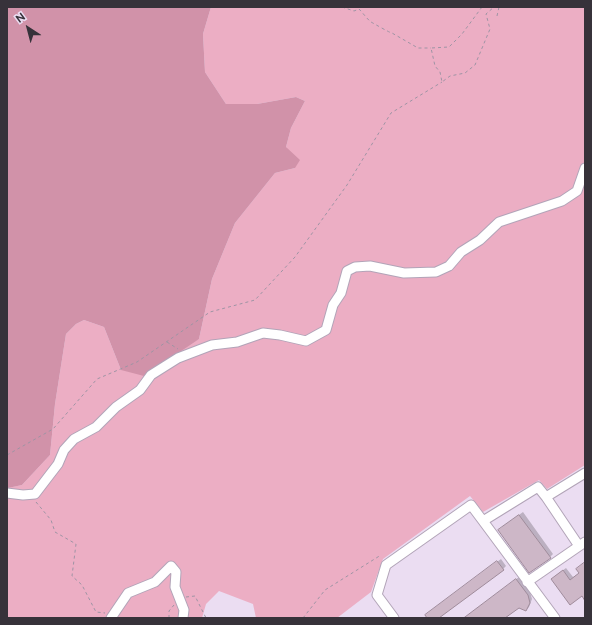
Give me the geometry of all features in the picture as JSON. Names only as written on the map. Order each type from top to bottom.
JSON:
[{"type":"street","points":[[7,493],[23,495],[34,494],[58,464],[64,450],[74,439],[96,426],[116,407],[140,390],[151,375],[178,358],[212,345],[237,342],[263,333],[306,341],[326,330],[333,305],[341,293],[347,271],[355,267],[370,266],[404,273],[436,272],[450,266],[461,252],[480,240],[499,222],[562,201],[577,191],[585,168]]},
{"type":"street","points":[[546,497],[585,473]]},
{"type":"street","points":[[483,521],[538,487],[582,544],[527,582]]},
{"type":"street","points":[[394,618],[377,595],[386,565],[471,505],[555,618]]},
{"type":"street","points":[[113,616],[128,593],[155,582],[171,566],[176,572],[175,587],[184,610],[184,618]]},
{"type":"path","points":[[342,7],[354,11],[360,9],[371,22],[418,48],[449,47],[462,34],[482,7]]},
{"type":"path","points":[[7,455],[53,430],[97,379],[137,362],[210,312],[255,300],[295,257],[347,185],[391,113],[450,76],[465,73],[475,65],[490,29],[486,14],[494,7]]},
{"type":"path","points":[[497,16],[499,7]]},
{"type":"path","points":[[431,48],[435,66],[440,72],[442,82]]},
{"type":"path","points":[[166,342],[186,355]]},
{"type":"path","points":[[34,494],[36,503],[51,520],[56,532],[76,544],[72,576],[82,585],[96,612],[113,616]]},
{"type":"path","points":[[303,618],[325,590],[381,555]]},
{"type":"path","points":[[169,618],[169,611],[180,598],[194,596],[206,618]]},
{"type":"shaded area","points":[[7,7],[211,7],[203,34],[205,72],[226,104],[257,104],[296,97],[305,101],[291,128],[286,147],[300,160],[295,168],[275,173],[235,223],[212,279],[199,339],[144,376],[121,370],[104,327],[84,320],[76,324],[66,334],[55,404],[50,455],[22,485],[8,488],[7,488]]},
{"type":"shaded area","points":[[211,7],[585,7],[585,465],[547,489],[539,480],[483,512],[470,496],[383,559],[371,592],[337,618],[256,618],[253,604],[219,591],[206,604],[202,618],[7,618],[7,488],[22,485],[50,455],[55,404],[66,334],[76,324],[84,320],[104,327],[121,370],[199,339],[212,279],[235,223],[275,173],[295,168],[286,147],[291,128],[305,101],[296,97],[257,104],[226,104],[205,72],[203,34]]},
{"type":"building","points":[[519,515],[551,558],[529,573],[498,530]]},
{"type":"building","points":[[497,561],[504,570],[439,618],[427,618],[425,615]]},
{"type":"building","points":[[585,562],[585,601],[582,596],[570,605],[551,579],[563,570],[570,580],[579,573],[576,569]]},
{"type":"building","points":[[516,579],[528,595],[530,603],[526,611],[519,608],[505,618],[464,618]]}]
